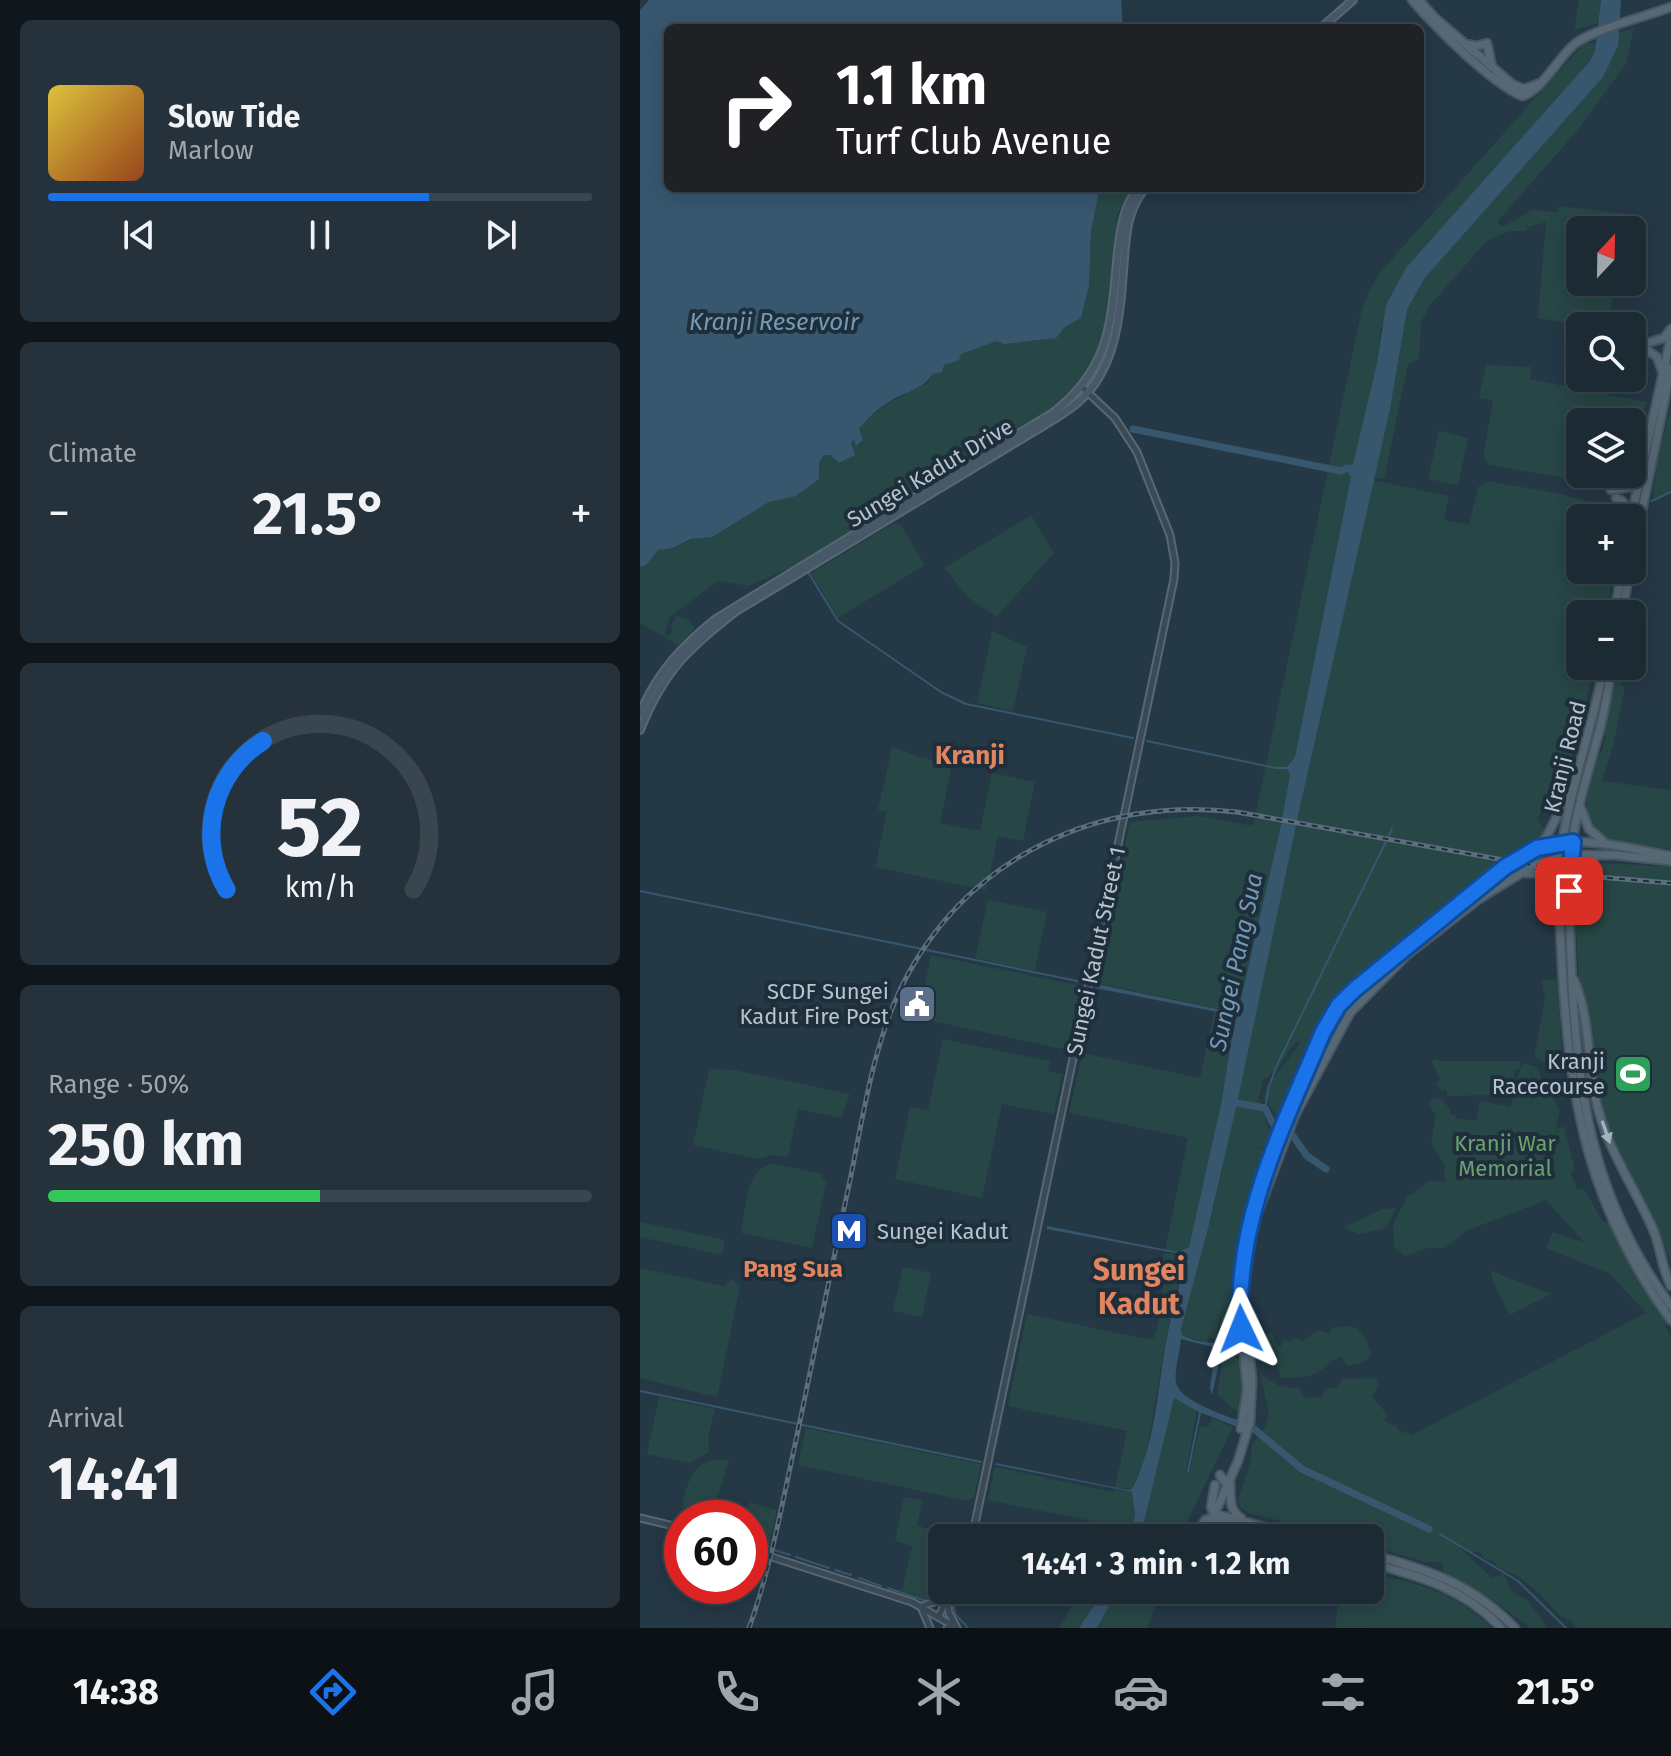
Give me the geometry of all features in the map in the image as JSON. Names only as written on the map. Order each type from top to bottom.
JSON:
[{"type":"main road","points":[[1326,24],[1353,0]]},
{"type":"main road","points":[[1412,0],[1455,45],[1522,96],[1529,94],[1574,45],[1671,7]]},
{"type":"main road","points":[[1419,0],[1435,18],[1512,84],[1524,89],[1540,83]]},
{"type":"main road","points":[[1465,44],[1477,46],[1487,43],[1493,69]]},
{"type":"main road","name":"Sungei Kadut Drive","points":[[640,730],[654,697],[674,666],[695,643],[736,611],[1077,403],[1097,365],[1107,336],[1122,221],[1136,192]]},
{"type":"main road","name":"Sungei Kadut Drive","points":[[640,714],[648,694],[667,664],[716,619],[1053,413],[1085,390],[1103,368],[1114,340],[1120,310],[1125,233],[1133,206],[1142,192]]},
{"type":"main road","points":[[1662,373],[1657,357],[1646,345],[1664,338],[1671,329]]},
{"type":"main road","points":[[1642,504],[1662,373],[1671,337]]},
{"type":"main road","points":[[1646,455],[1671,368]]},
{"type":"main road","points":[[1611,490],[1624,488]]},
{"type":"main road","points":[[1616,498],[1624,504]]},
{"type":"main road","name":"Kranji Road","points":[[1601,680],[1561,857],[1559,901],[1568,1056],[1587,1150],[1615,1229],[1647,1287],[1671,1320]]},
{"type":"main road","name":"Kranji Road","points":[[1572,974],[1571,855],[1609,680]]},
{"type":"main road","points":[[1245,1426],[1247,1380],[1240,1307],[1243,1253],[1262,1185],[1323,1032],[1338,1006],[1354,990],[1505,867],[1537,848],[1547,836],[1578,775]]},
{"type":"main road","points":[[1580,804],[1591,832],[1608,844]]},
{"type":"main road","points":[[1537,848],[1573,842],[1608,844],[1671,858]]},
{"type":"main road","points":[[1211,1524],[1231,1480],[1245,1426],[1252,1380],[1244,1294],[1250,1241],[1284,1142],[1350,1013],[1377,983],[1454,918],[1536,864],[1571,855],[1671,858]]},
{"type":"main road","points":[[1569,891],[1580,866],[1605,855]]},
{"type":"main road","points":[[1520,874],[1544,874],[1554,885],[1559,901]]},
{"type":"main road","points":[[1572,974],[1582,999],[1595,1097],[1605,1133],[1653,1229],[1665,1275],[1671,1286]]},
{"type":"main road","points":[[1572,974],[1577,1061],[1583,1103],[1597,1157],[1627,1233],[1643,1265],[1671,1306]]},
{"type":"main road","points":[[1312,1057],[1323,1061]]},
{"type":"main road","points":[[1220,1475],[1226,1482],[1231,1480]]},
{"type":"main road","points":[[1231,1480],[1232,1511],[1248,1523]]},
{"type":"main road","points":[[1215,1485],[1211,1503],[1214,1516],[1224,1524]]},
{"type":"main road","points":[[1203,1524],[1214,1516],[1252,1524]]},
{"type":"main road","points":[[1384,1558],[1453,1581],[1495,1607],[1515,1628]]},
{"type":"main road","points":[[1384,1566],[1428,1579],[1471,1600],[1501,1628]]},
{"type":"street","name":"Sungei Kadut Street 1","points":[[975,1524],[1174,579],[1175,563],[1170,535],[1137,452],[1115,418],[1085,390]]},
{"type":"street","points":[[640,1518],[664,1524]]},
{"type":"street","points":[[768,1556],[920,1606],[957,1628]]},
{"type":"street","points":[[920,1606],[935,1604]]},
{"type":"street","points":[[939,1616],[944,1604]]},
{"type":"street","points":[[948,1604],[957,1628]]},
{"type":"street","points":[[920,1606],[927,1615],[930,1628]]},
{"type":"green space","points":[[1579,0],[1601,0],[1598,23],[1574,30]]},
{"type":"green space","points":[[1634,28],[1626,64],[1575,133],[1497,222],[1503,227],[1532,210],[1557,212],[1559,206],[1630,214],[1566,216],[1566,296],[1613,296],[1610,312],[1566,312],[1566,323],[1538,318],[1546,222],[1528,227],[1526,231],[1509,231],[1487,241],[1430,305],[1421,322],[1419,359],[1408,364],[1384,479],[1374,477],[1390,409],[1407,310],[1424,279],[1588,94],[1612,58],[1618,33]]},
{"type":"green space","points":[[1584,43],[1596,43],[1590,61],[1538,120],[1381,328],[1377,363],[1353,464],[1347,466],[1346,471],[1351,475],[1295,757],[1286,768],[1290,775],[1280,830],[1240,1004],[1234,1011],[1229,1011],[1096,983],[1130,822],[1200,816],[1253,826],[1361,313],[1369,290],[1384,268]]},
{"type":"green space","points":[[1099,192],[1132,192],[1117,215],[1113,309],[1102,350],[1077,390],[1048,413],[821,554],[749,586],[718,581],[669,618],[665,634],[668,636],[672,633],[671,625],[677,616],[688,619],[695,628],[678,645],[640,623],[640,567],[646,565],[658,550],[672,548],[727,526],[769,502],[796,495],[819,478],[819,463],[824,455],[830,455],[839,463],[855,455],[851,442],[853,440],[857,446],[863,441],[859,429],[866,421],[890,402],[928,383],[932,373],[961,354],[997,341],[1056,337],[1065,327],[1081,318],[1089,285],[1091,229]]},
{"type":"green space","points":[[1486,365],[1532,367],[1530,379],[1566,386],[1566,392],[1596,392],[1646,402],[1644,408],[1566,408],[1566,478],[1489,465],[1483,457],[1493,400],[1479,398]]},
{"type":"green space","points":[[1671,405],[1671,493],[1652,502],[1657,463]]},
{"type":"green space","points":[[1439,431],[1468,438],[1458,485],[1428,479]]},
{"type":"green space","points":[[1373,480],[1449,496],[1444,520],[1469,525],[1478,487],[1487,481],[1601,504],[1566,504],[1566,584],[1611,584],[1609,600],[1566,600],[1566,680],[1592,680],[1573,754],[1537,819],[1546,832],[1344,993],[1299,1069],[1301,1076],[1283,1123],[1264,1098],[1267,1086],[1300,1044],[1299,1040],[1279,1067],[1263,1079],[1238,1187],[1258,1102],[1261,1102],[1267,1125],[1274,1133],[1269,1146],[1255,1149],[1269,1148],[1246,1225],[1237,1277],[1235,1357],[1242,1360],[1244,1389],[1239,1413],[1217,1395],[1225,1345],[1217,1341],[1225,1295],[1216,1340],[1208,1337],[1207,1343],[1182,1335],[1181,1329],[1213,1211]]},
{"type":"green space","points":[[1031,515],[1054,553],[996,617],[968,597],[944,568]]},
{"type":"green space","points":[[894,523],[901,525],[925,565],[838,618],[811,573]]},
{"type":"green space","points":[[992,631],[1027,647],[1013,711],[977,703]]},
{"type":"green space","points":[[1613,680],[1622,680],[1621,685],[1625,686],[1613,746],[1602,781],[1671,790],[1671,851],[1606,838],[1588,819],[1587,798],[1592,772],[1606,736],[1603,735]]},
{"type":"green space","points":[[892,747],[952,764],[940,823],[980,831],[992,773],[1035,782],[1023,841],[998,836],[986,890],[875,867],[887,812],[878,810]]},
{"type":"green space","name":"Kranji Racecourse","points":[[1663,862],[1671,864],[1671,1260],[1613,1147],[1596,1097],[1587,1001],[1579,981],[1575,909],[1576,879],[1586,866],[1597,863],[1662,866]]},
{"type":"green space","points":[[988,900],[1047,912],[1035,971],[975,958]]},
{"type":"green space","points":[[931,955],[1081,986],[1069,1045],[1062,1049],[918,1018]]},
{"type":"green space","points":[[1557,979],[1563,1070],[1557,1071],[1534,1056],[1545,1000],[1542,981]]},
{"type":"green space","points":[[1214,1012],[1235,1018],[1221,1104],[1189,1247],[1178,1252],[1165,1250],[1188,1138],[1069,1113],[1082,1053],[1200,1078]]},
{"type":"green space","points":[[943,1039],[1050,1061],[1048,1071],[1062,1074],[1054,1114],[1002,1104],[982,1198],[895,1179],[910,1107],[928,1110]]},
{"type":"green space","points":[[1434,1059],[1520,1061],[1520,1068],[1514,1071],[1516,1086],[1495,1095],[1447,1096],[1447,1090],[1441,1091],[1436,1085],[1440,1079],[1432,1062]]},
{"type":"green space","name":"Kranji War Memorial","points":[[1522,1063],[1535,1066],[1560,1110],[1556,1129],[1564,1126],[1575,1169],[1571,1174],[1577,1189],[1584,1189],[1603,1222],[1609,1222],[1645,1289],[1671,1325],[1671,1330],[1667,1324],[1665,1326],[1671,1338],[1671,1628],[1576,1628],[1571,1620],[1560,1616],[1520,1577],[1484,1559],[1480,1552],[1459,1547],[1492,1578],[1504,1573],[1511,1589],[1527,1599],[1547,1628],[1531,1628],[1491,1599],[1444,1572],[1441,1562],[1424,1562],[1384,1550],[1384,1524],[1290,1524],[1248,1513],[1241,1508],[1238,1500],[1251,1460],[1252,1445],[1265,1427],[1269,1413],[1260,1374],[1279,1386],[1289,1389],[1298,1387],[1306,1398],[1323,1396],[1324,1389],[1337,1387],[1343,1379],[1377,1378],[1378,1387],[1372,1397],[1388,1415],[1383,1421],[1397,1426],[1401,1434],[1405,1431],[1412,1435],[1646,1313],[1609,1273],[1546,1248],[1553,1232],[1585,1243],[1546,1200],[1466,1231],[1444,1248],[1428,1248],[1405,1256],[1394,1247],[1393,1224],[1407,1197],[1431,1180],[1445,1182],[1444,1164],[1431,1142],[1436,1116],[1429,1104],[1433,1098],[1441,1099],[1450,1109],[1450,1114],[1456,1115],[1455,1118],[1476,1121],[1480,1101],[1510,1107]]},
{"type":"green space","points":[[709,1069],[734,1070],[850,1094],[841,1118],[798,1109],[788,1157],[772,1155],[757,1159],[693,1145]]},
{"type":"green space","points":[[774,1164],[820,1173],[826,1183],[812,1248],[741,1233],[752,1181],[764,1167]]},
{"type":"green space","points":[[1396,1208],[1387,1226],[1379,1230],[1358,1234],[1344,1227],[1383,1209]]},
{"type":"green space","points":[[640,1222],[725,1240],[722,1255],[640,1237]]},
{"type":"green space","points":[[1164,1253],[1185,1257],[1168,1328],[1146,1457],[1132,1489],[1115,1488],[1127,1431],[1008,1406],[1027,1314],[1146,1339],[1154,1338],[1166,1294],[1162,1292],[1165,1279],[1159,1277],[1161,1270],[1168,1272],[1170,1264],[1162,1262]]},
{"type":"green space","points":[[903,1267],[931,1273],[922,1317],[893,1311]]},
{"type":"green space","points":[[640,1268],[723,1286],[732,1279],[740,1286],[717,1397],[640,1378]]},
{"type":"green space","points":[[1491,1271],[1551,1294],[1510,1315]]},
{"type":"green space","points":[[1331,1328],[1357,1328],[1366,1340],[1371,1355],[1360,1364],[1346,1365],[1341,1357],[1311,1375],[1281,1378],[1274,1356],[1271,1357],[1270,1366],[1266,1366],[1266,1358],[1259,1355],[1265,1336],[1272,1332],[1277,1345],[1281,1347],[1284,1340],[1290,1341],[1293,1337],[1303,1341],[1318,1330],[1330,1333]]},
{"type":"green space","points":[[659,1397],[715,1409],[708,1438],[709,1452],[689,1463],[647,1454]]},
{"type":"green space","points":[[1174,1397],[1197,1410],[1186,1471],[1190,1469],[1200,1427],[1209,1426],[1212,1418],[1233,1427],[1186,1524],[1143,1524]]},
{"type":"green space","points":[[806,1428],[981,1464],[974,1497],[968,1501],[798,1465]]},
{"type":"green space","points":[[729,1460],[717,1500],[683,1500],[693,1473],[707,1462]]},
{"type":"green space","points":[[995,1467],[1113,1492],[1132,1492],[1135,1515],[1132,1524],[1105,1524],[988,1500]]},
{"type":"green space","points":[[904,1497],[922,1500],[917,1526],[928,1528],[928,1599],[902,1591],[912,1546],[895,1541]]},
{"type":"green space","points":[[768,1507],[777,1510],[768,1548]]},
{"type":"green space","points":[[1384,1576],[1451,1598],[1491,1628],[1335,1628],[1338,1604],[1384,1604]]},
{"type":"green space","points":[[1073,1604],[1095,1604],[1079,1628],[1059,1628]]},
{"type":"green space","points":[[1110,1604],[1156,1604],[1148,1628],[1097,1628]]},
{"type":"water","name":"Kranji Reservoir","points":[[649,0],[1121,0],[1123,24],[664,24],[664,192],[1099,192],[1091,230],[1089,286],[1081,318],[1065,327],[1056,338],[1004,344],[997,341],[961,354],[959,360],[944,365],[942,372],[932,374],[924,384],[873,414],[859,429],[863,440],[856,446],[854,440],[851,442],[855,455],[839,463],[830,455],[824,455],[819,463],[819,479],[796,496],[769,502],[712,537],[691,539],[672,548],[658,550],[646,565],[640,567],[640,10]]},
{"type":"water","points":[[1601,0],[1621,0],[1618,46],[1603,77],[1424,279],[1407,310],[1390,409],[1237,1103],[1181,1329],[1186,1337],[1218,1343],[1222,1349],[1212,1395],[1213,1347],[1181,1339],[1176,1367],[1179,1390],[1204,1406],[1240,1421],[1238,1427],[1199,1412],[1174,1398],[1143,1524],[1132,1524],[1135,1515],[1132,1492],[996,1463],[1132,1489],[1152,1431],[1165,1347],[1185,1255],[1047,1229],[1047,1226],[1178,1252],[1189,1247],[1221,1104],[1235,1018],[1233,1015],[1095,988],[1096,984],[1227,1011],[1234,1011],[1240,1003],[1280,830],[1290,775],[1286,768],[1295,757],[1351,476],[1346,471],[1347,466],[1353,464],[1377,363],[1386,305],[1406,268],[1590,61],[1595,51]]},
{"type":"water","points":[[1095,1604],[1110,1604],[1097,1628],[1079,1628]]},
{"type":"waterway","points":[[1133,429],[1341,471],[1347,468],[1356,470]]},
{"type":"waterway","points":[[1652,501],[1671,492]]},
{"type":"waterway","points":[[808,572],[838,621],[941,692],[966,704],[1133,738]]},
{"type":"waterway","points":[[1147,741],[1287,768]]},
{"type":"waterway","points":[[1265,1108],[1278,1063],[1392,829]]},
{"type":"waterway","points":[[640,891],[1082,982]]},
{"type":"waterway","points":[[1230,1102],[1265,1108],[1273,1124],[1279,1128]]},
{"type":"waterway","points":[[1291,1133],[1307,1156],[1326,1169]]},
{"type":"waterway","points":[[640,1391],[981,1462]]},
{"type":"waterway","points":[[1188,1471],[1200,1413]]},
{"type":"waterway","points":[[1253,1428],[1302,1469],[1429,1529]]},
{"type":"waterway","points":[[1440,1534],[1518,1581],[1566,1628]]},
{"type":"waterway","points":[[768,1548],[790,1555]]},
{"type":"waterway","points":[[796,1557],[829,1568]]},
{"type":"waterway","points":[[835,1570],[851,1575]]},
{"type":"waterway","points":[[859,1578],[881,1586]]},
{"type":"waterway","points":[[888,1588],[928,1600]]},
{"type":"waterway","points":[[953,1604],[956,1615],[968,1628]]},
{"type":"railway","points":[[749,1628],[776,1535],[865,1102],[886,1024],[907,976],[935,933],[967,897],[1005,866],[1046,842],[1091,825],[1138,814],[1187,809],[1237,812],[1598,877],[1671,883]]},
{"type":"place","name":"SCDF Sungei Kadut Fire Post","points":[[917,1004]]},
{"type":"place","name":"Kranji Racecourse","points":[[1633,1074]]},
{"type":"place","name":"Sungei Kadut","points":[[849,1231]]},
{"type":"district","name":"Kranji","points":[[970,755]]},
{"type":"district","name":"Pang Sua","points":[[793,1269]]},
{"type":"district","name":"Sungei Kadut","points":[[1139,1287]]},
{"type":"route","points":[[1241,1329],[1241,1269],[1254,1207],[1323,1032],[1338,1006],[1505,867],[1537,848],[1573,842],[1569,891]]},
{"type":"water label","name":"Sungei Pang Sua","points":[[1236,962]]}]
